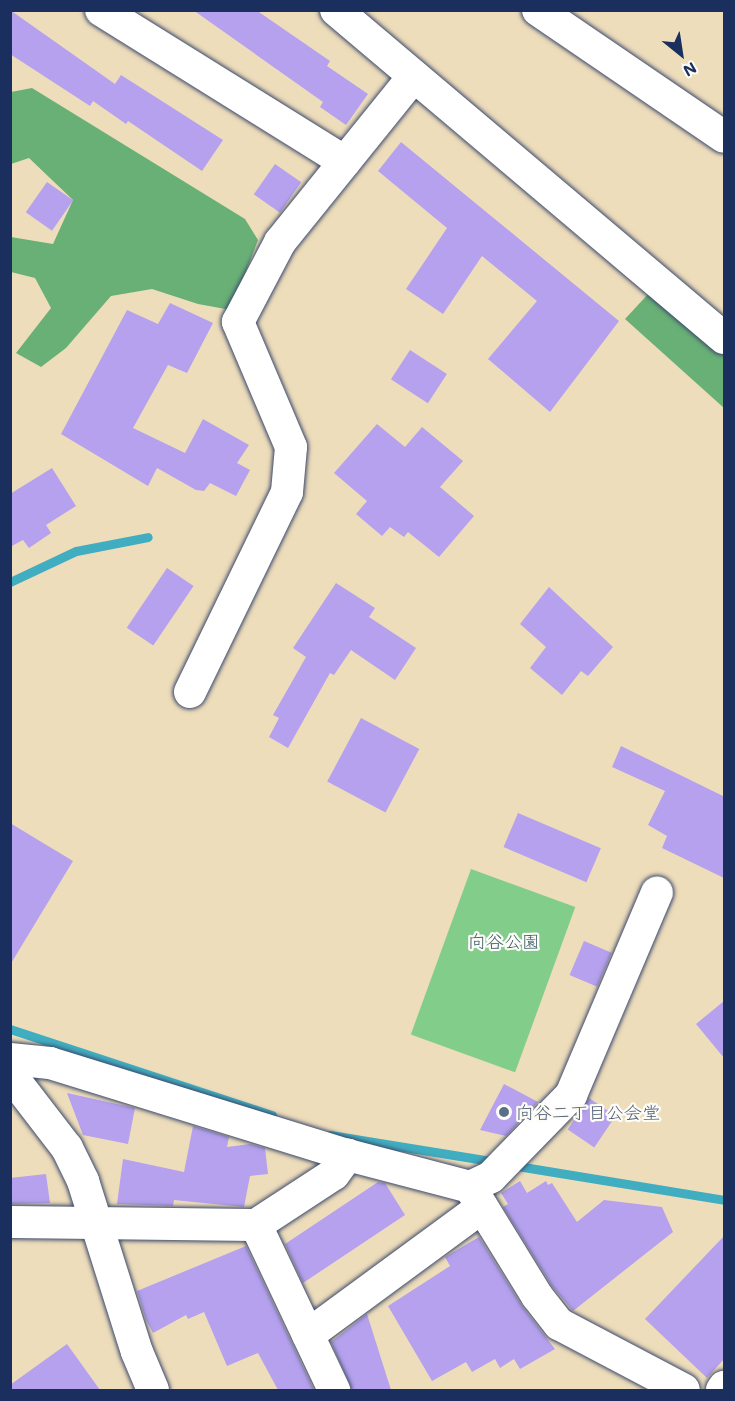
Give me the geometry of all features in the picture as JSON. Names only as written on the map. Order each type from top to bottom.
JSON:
[{"type":"street","points":[[101,10],[345,162]]},
{"type":"street","points":[[336,10],[724,338]]},
{"type":"street","points":[[538,10],[724,137]]},
{"type":"street","points":[[190,692],[287,492],[291,447],[238,322],[280,242],[414,76]]},
{"type":"street","points":[[308,1335],[489,1182],[571,1095],[657,892]]},
{"type":"street","points":[[10,1059],[50,1064],[348,1155],[489,1182]]},
{"type":"street","points":[[10,1074],[67,1148],[83,1181],[137,1352],[153,1390]]},
{"type":"street","points":[[10,1222],[256,1225],[334,1174],[348,1155]]},
{"type":"street","points":[[489,1182],[537,1296],[559,1324],[684,1390]]},
{"type":"street","points":[[256,1225],[334,1390]]},
{"type":"green space","points":[[32,88],[245,219],[258,240],[231,310],[198,304],[152,289],[111,296],[66,348],[41,367],[16,353],[51,308],[35,278],[11,272],[11,237],[53,244],[73,200],[29,158],[11,164],[11,92]]},
{"type":"green space","points":[[650,292],[724,339],[724,408],[625,319]]},
{"type":"green space","name":"向谷公園","points":[[471,869],[575,907],[515,1072],[411,1034]]},
{"type":"building","points":[[10,10],[115,84],[121,75],[223,140],[202,171],[128,121],[126,124],[93,101],[90,106],[10,54]]},
{"type":"building","points":[[193,10],[256,10],[330,61],[327,66],[368,94],[346,125],[320,107],[323,102]]},
{"type":"building","points":[[401,142],[619,321],[550,412],[488,359],[537,301],[482,256],[443,314],[406,289],[447,228],[378,171]]},
{"type":"building","points":[[275,164],[301,182],[280,213],[254,194]]},
{"type":"building","points":[[47,182],[73,200],[52,231],[26,212]]},
{"type":"building","points":[[170,303],[213,323],[187,373],[168,365],[133,428],[185,453],[203,419],[249,445],[237,463],[250,470],[236,496],[210,483],[204,491],[196,490],[157,468],[148,486],[61,434],[127,310],[158,324]]},
{"type":"building","points":[[410,350],[447,374],[428,403],[391,379]]},
{"type":"building","points":[[377,424],[405,447],[422,427],[463,461],[440,487],[474,516],[439,557],[408,532],[404,537],[390,527],[382,536],[356,514],[367,501],[334,473]]},
{"type":"building","points":[[52,468],[76,506],[46,525],[51,533],[29,548],[23,540],[10,547],[10,494]]},
{"type":"building","points":[[167,568],[194,586],[153,646],[127,628]]},
{"type":"building","points":[[336,583],[375,608],[369,617],[416,648],[395,680],[351,650],[334,675],[330,673],[288,748],[269,737],[279,718],[273,715],[306,657],[293,648]]},
{"type":"building","points":[[549,587],[613,647],[588,676],[581,671],[562,695],[530,668],[546,647],[520,624]]},
{"type":"building","points":[[361,718],[419,749],[385,813],[327,782]]},
{"type":"building","points":[[621,746],[723,796],[724,878],[662,848],[667,836],[648,825],[665,791],[612,767]]},
{"type":"building","points":[[518,813],[601,848],[586,882],[504,847]]},
{"type":"building","points":[[10,823],[73,861],[10,965]]},
{"type":"building","points":[[584,941],[612,953],[597,987],[570,975]]},
{"type":"building","points":[[724,1001],[724,1058],[696,1024]]},
{"type":"building","points":[[504,1084],[538,1102],[506,1136],[480,1130]]},
{"type":"building","points":[[67,1093],[135,1108],[128,1144],[83,1135]]},
{"type":"building","points":[[589,1098],[616,1116],[594,1147],[568,1130]]},
{"type":"building","points":[[193,1126],[229,1137],[227,1147],[250,1144],[265,1148],[268,1174],[250,1176],[244,1207],[174,1200],[173,1206],[117,1204],[123,1159],[184,1172]]},
{"type":"building","points":[[46,1174],[50,1203],[10,1204],[10,1178]]},
{"type":"building","points":[[520,1181],[527,1193],[546,1181],[548,1185],[552,1183],[577,1222],[604,1200],[662,1207],[673,1232],[573,1311],[552,1286],[503,1207],[508,1204],[501,1193]]},
{"type":"building","points":[[378,1182],[385,1183],[405,1215],[303,1283],[285,1244]]},
{"type":"building","points":[[724,1236],[724,1359],[707,1378],[645,1319]]},
{"type":"building","points":[[479,1237],[522,1306],[555,1349],[520,1369],[514,1359],[500,1368],[495,1359],[472,1372],[466,1362],[432,1381],[388,1306],[450,1266],[445,1257]]},
{"type":"building","points":[[246,1246],[314,1390],[278,1390],[258,1353],[227,1366],[204,1312],[188,1319],[186,1315],[153,1333],[146,1320],[137,1291]]},
{"type":"building","points":[[367,1314],[391,1390],[352,1390],[331,1342]]},
{"type":"building","points":[[67,1344],[100,1390],[10,1390],[10,1385]]},
{"type":"waterway","points":[[10,582],[76,551],[148,537]]},
{"type":"waterway","points":[[10,1029],[272,1115]]},
{"type":"waterway","points":[[330,1135],[497,1162]]},
{"type":"waterway","points":[[511,1165],[724,1200]]},
{"type":"place","name":"向谷二丁目公会堂","points":[[504,1112]]}]
